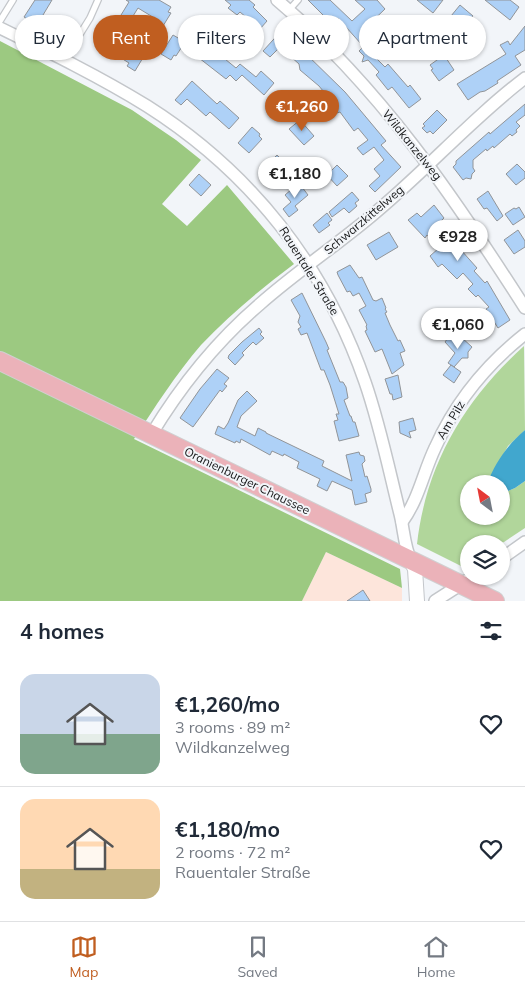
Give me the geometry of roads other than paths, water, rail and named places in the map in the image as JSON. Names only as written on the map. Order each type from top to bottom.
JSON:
[{"type":"main road","name":"Oranienburger Chaussee","points":[[0,362],[411,561],[460,578]]},
{"type":"main road","name":"Oranienburger Chaussee","points":[[474,585],[495,601]]},
{"type":"street","name":"Wildkanzelweg","points":[[278,0],[346,67],[428,164],[459,206],[525,308]]},
{"type":"street","name":"Rauentaler Straße","points":[[0,28],[15,36]]},
{"type":"street","name":"Rauentaler Straße","points":[[64,60],[147,106],[199,143],[229,168],[260,200],[286,232],[336,314],[353,349],[376,418],[402,522],[407,552],[411,561]]},
{"type":"street","name":"Schwarzkittelweg","points":[[151,435],[196,371],[227,335],[259,304],[370,217],[472,122],[525,78]]},
{"type":"street","name":"Am Pilz","points":[[402,522],[415,502],[434,448],[460,404],[488,367],[507,348],[525,334]]},
{"type":"street","points":[[510,552],[525,542]]},
{"type":"street","points":[[411,561],[415,568],[417,601]]},
{"type":"street","points":[[435,601],[460,585]]},
{"type":"lane","points":[[0,22],[13,0]]},
{"type":"lane","points":[[83,29],[98,0]]},
{"type":"lane","points":[[289,10],[298,0]]},
{"type":"water","points":[[525,430],[525,481],[510,490],[510,475],[491,475],[513,441]]}]
